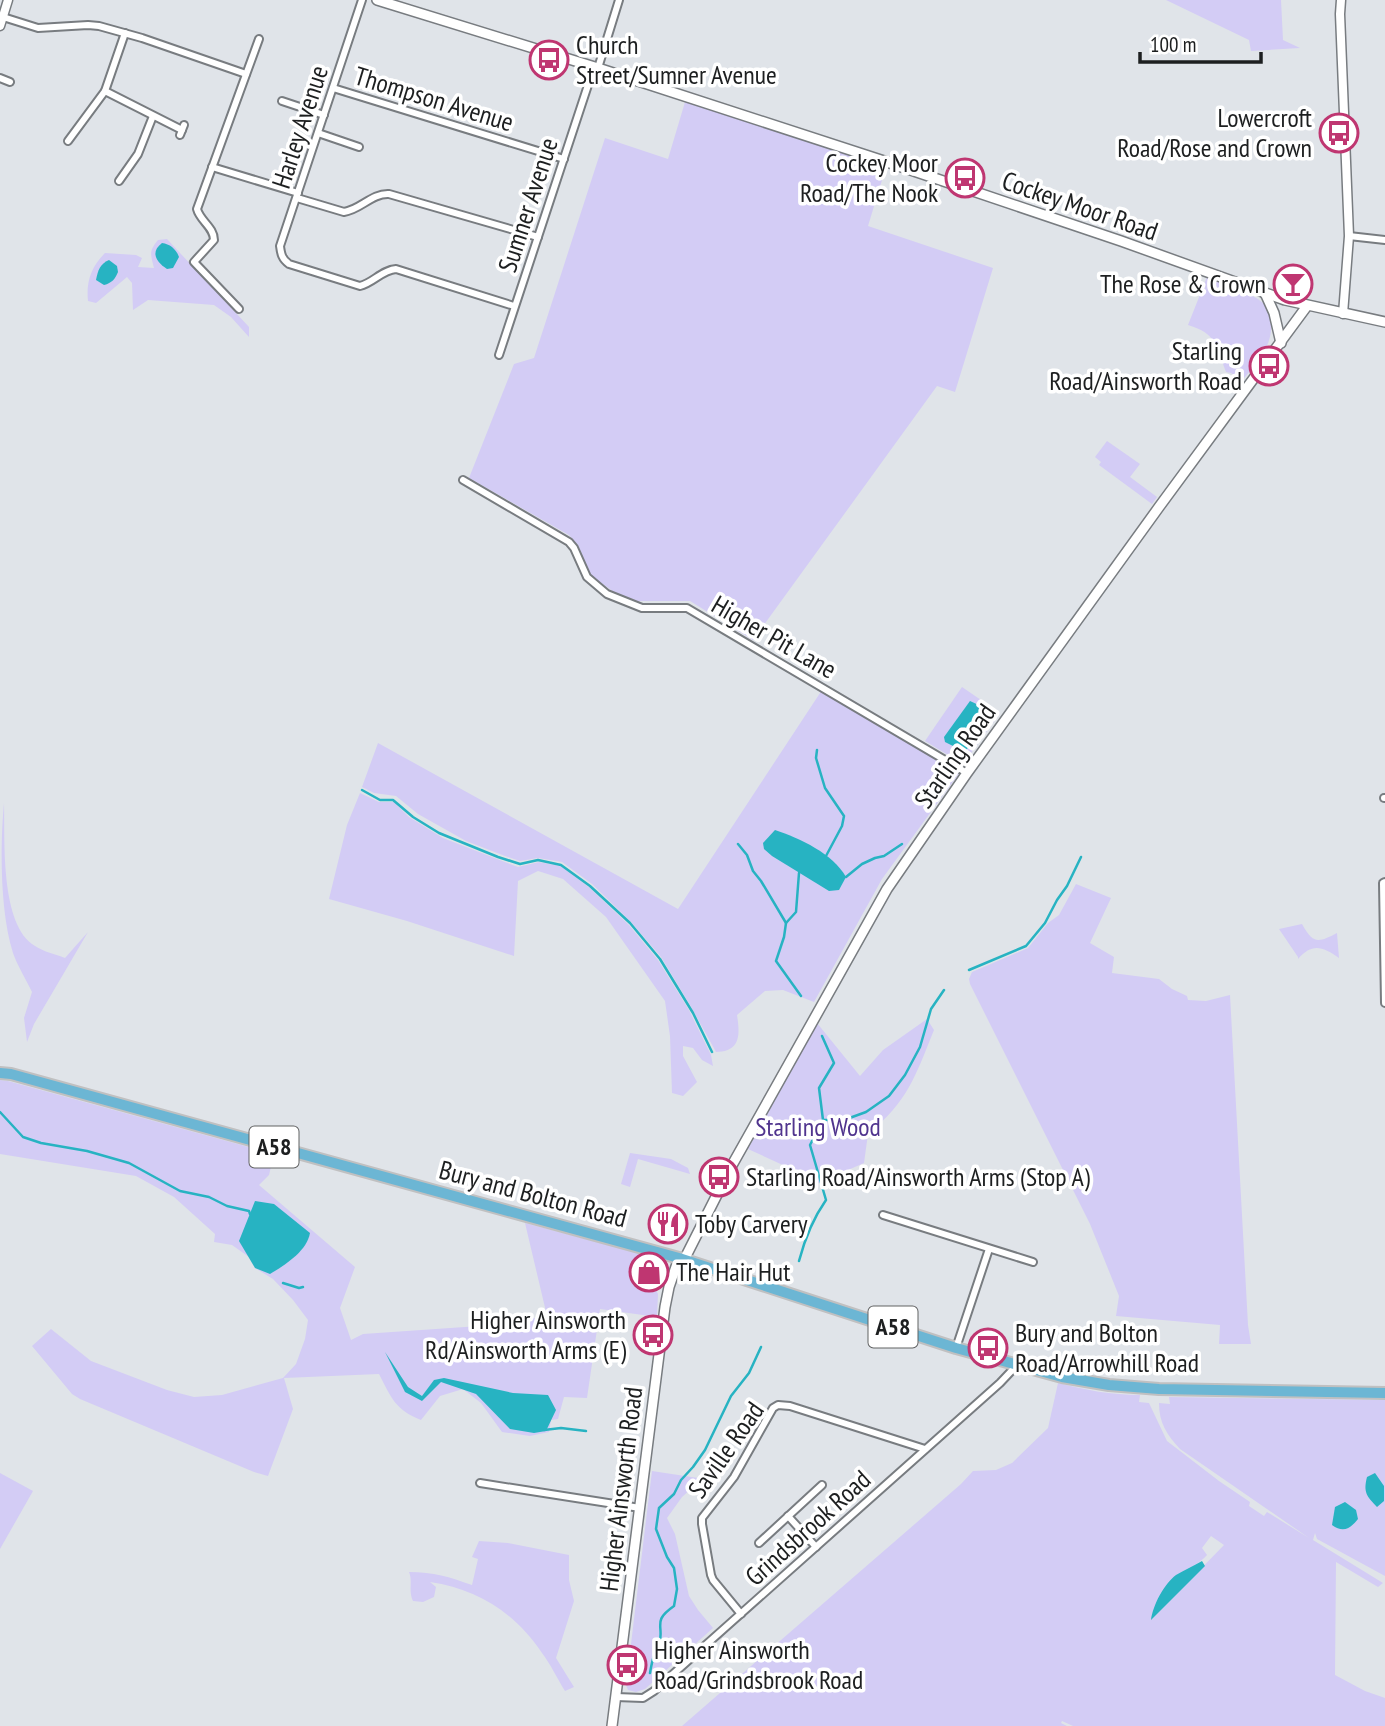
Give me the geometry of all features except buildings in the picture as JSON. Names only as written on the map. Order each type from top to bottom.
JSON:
[{"type":"highway","name":"Bury and Bolton Road","points":[[0,1073],[681,1259],[956,1348],[1083,1381],[1159,1389],[1385,1393]]},
{"type":"main road","name":"Cockey Moor Road","points":[[377,0],[596,68],[1055,219],[1265,293],[1307,306],[1385,322]]},
{"type":"main road","points":[[1265,293],[1274,313],[1281,343]]},
{"type":"main road","name":"Starling Road","points":[[681,1259],[887,888],[967,773],[1307,306]]},
{"type":"main road","name":"Higher Ainsworth Road","points":[[612,1726],[665,1307],[669,1287],[681,1259]]},
{"type":"street","points":[[8,0],[1,22],[38,28],[99,26],[246,74]]},
{"type":"street","name":"Harley Avenue","points":[[362,0],[280,246],[281,254],[289,264],[360,286],[388,270],[396,269],[514,306]]},
{"type":"street","name":"Sumner Avenue","points":[[499,355],[620,0]]},
{"type":"street","points":[[1340,0],[1349,236],[1343,314]]},
{"type":"street","points":[[68,141],[105,91],[125,33]]},
{"type":"street","points":[[239,309],[194,262],[214,240],[214,233],[197,209],[259,39]]},
{"type":"street","points":[[0,78],[10,82]]},
{"type":"street","name":"Thompson Avenue","points":[[333,88],[564,159]]},
{"type":"street","points":[[105,91],[182,130]]},
{"type":"street","points":[[282,101],[324,115]]},
{"type":"street","points":[[120,181],[138,154],[153,116]]},
{"type":"street","points":[[318,133],[359,147]]},
{"type":"street","points":[[212,167],[344,212],[351,211],[383,193],[538,237]]},
{"type":"street","points":[[1349,236],[1385,240]]},
{"type":"street","name":"Higher Pit Lane","points":[[463,480],[569,542],[587,577],[607,594],[642,608],[687,608],[967,773]]},
{"type":"street","points":[[1385,883],[1385,1003]]},
{"type":"street","points":[[883,1215],[1033,1262]]},
{"type":"street","points":[[956,1348],[989,1248]]},
{"type":"street","name":"Grindsbrook Road","points":[[616,1698],[638,1699],[647,1696],[1017,1365]]},
{"type":"street","name":"Saville Road","points":[[740,1614],[710,1575],[702,1518],[734,1477],[773,1408],[778,1405],[790,1406],[925,1449]]},
{"type":"street","points":[[480,1483],[640,1508]]},
{"type":"street","points":[[759,1544],[822,1485]]},
{"type":"street","points":[[788,1516],[816,1547]]},
{"type":"green space","points":[[1166,0],[1281,0],[1283,40],[1300,48],[1251,51],[1249,40]]},
{"type":"green space","points":[[685,102],[886,167],[868,226],[993,268],[955,392],[937,386],[753,640],[690,601],[637,601],[614,592],[590,575],[578,545],[569,535],[469,478],[514,364],[534,358],[605,138],[668,159]]},
{"type":"green space","points":[[167,239],[249,327],[249,337],[231,317],[214,305],[148,300],[133,310],[132,283],[127,277],[96,303],[88,301],[90,275],[105,253],[136,255],[142,258],[138,267],[154,268],[151,254],[153,248],[158,240]]},
{"type":"green space","points":[[1207,277],[1252,296],[1263,303],[1269,313],[1271,327],[1268,344],[1242,381],[1226,372],[1210,337],[1198,328],[1188,325]]},
{"type":"green space","points":[[1107,441],[1140,464],[1130,477],[1157,497],[1152,504],[1099,465],[1101,462],[1095,457]]},
{"type":"green space","points":[[962,687],[1000,713],[963,764],[925,741]]},
{"type":"green space","points":[[822,690],[960,772],[882,879],[814,1002],[783,990],[765,991],[737,1015],[737,1041],[724,1051],[716,1052],[661,957],[631,922],[592,884],[562,862],[538,858],[520,861],[505,856],[466,841],[418,814],[396,796],[374,793],[362,787],[378,743],[678,909]]},
{"type":"green space","points":[[360,793],[379,802],[394,802],[409,817],[443,838],[518,867],[539,862],[561,866],[590,888],[629,925],[658,960],[689,1010],[711,1055],[713,1066],[702,1060],[693,1048],[683,1046],[683,1056],[697,1082],[683,1096],[672,1093],[670,1036],[665,1001],[606,917],[563,879],[538,871],[518,881],[514,956],[329,899],[347,825]]},
{"type":"green space","points":[[4,803],[5,859],[10,902],[24,935],[38,948],[65,958],[88,932],[34,1024],[27,1042],[24,1018],[32,992],[13,953],[3,899]]},
{"type":"green space","points":[[1076,884],[1111,898],[1090,943],[1114,957],[1112,973],[1159,979],[1187,996],[1188,1000],[1206,1001],[1230,995],[1251,1344],[1219,1344],[1220,1325],[1116,1316],[1119,1296],[1090,1224],[970,984],[972,972],[1028,948],[1048,923],[1059,915]]},
{"type":"green space","points":[[1302,924],[1316,940],[1337,933],[1339,958],[1322,949],[1313,948],[1298,959],[1279,929]]},
{"type":"green space","name":"Starling Wood","points":[[927,1019],[934,1030],[921,1061],[901,1099],[868,1134],[864,1163],[807,1188],[785,1166],[748,1149],[817,1023],[860,1076],[883,1050]]},
{"type":"green space","points":[[0,1080],[274,1154],[269,1175],[259,1185],[355,1267],[340,1308],[351,1340],[363,1334],[494,1325],[547,1316],[525,1223],[638,1253],[658,1294],[657,1317],[600,1309],[587,1398],[564,1397],[558,1419],[551,1420],[549,1432],[530,1436],[502,1432],[481,1403],[463,1389],[440,1396],[421,1420],[399,1407],[379,1374],[284,1378],[293,1409],[268,1476],[254,1472],[80,1399],[72,1394],[32,1346],[51,1329],[91,1361],[167,1390],[194,1397],[222,1395],[283,1378],[296,1364],[305,1339],[308,1320],[273,1279],[255,1268],[249,1257],[232,1245],[214,1242],[215,1234],[174,1197],[136,1176],[0,1154]]},
{"type":"green space","points":[[630,1153],[671,1159],[688,1168],[690,1174],[638,1159],[630,1187],[621,1184]]},
{"type":"green space","points":[[1058,1383],[1099,1392],[1140,1395],[1139,1402],[1149,1403],[1167,1441],[1250,1502],[1249,1506],[1264,1516],[1267,1512],[1309,1538],[1180,1449],[1165,1428],[1160,1417],[1159,1403],[1170,1404],[1169,1397],[1385,1400],[1385,1576],[1317,1539],[1315,1533],[1313,1540],[1383,1583],[1378,1587],[1336,1562],[1335,1675],[1385,1698],[1385,1726],[1073,1726],[1062,1721],[1061,1723],[1067,1726],[682,1726],[973,1471],[996,1470],[1012,1463],[1048,1428]],"holes":[[[1211,1536],[1224,1545],[1152,1619],[1168,1584],[1207,1555],[1202,1548]]]},
{"type":"green space","points":[[652,1471],[701,1480],[682,1497],[667,1518],[675,1534],[689,1596],[713,1628],[645,1689],[636,1692],[628,1690],[626,1685]]},
{"type":"green space","points":[[0,1473],[33,1491],[0,1549]]},
{"type":"green space","points":[[479,1541],[508,1543],[569,1555],[569,1580],[574,1601],[556,1658],[574,1687],[565,1691],[531,1639],[520,1626],[494,1605],[464,1590],[430,1582],[436,1587],[434,1597],[423,1602],[413,1601],[409,1572],[441,1576],[472,1585],[478,1559],[472,1557]]},
{"type":"water","points":[[162,243],[172,247],[179,257],[173,268],[167,269],[156,257],[156,250]]},
{"type":"water","points":[[109,260],[117,266],[118,272],[113,280],[104,285],[96,280],[103,263]]},
{"type":"water","points":[[970,701],[983,707],[990,715],[965,752],[945,742],[944,737]]},
{"type":"water","points":[[775,830],[805,842],[833,861],[846,877],[839,890],[829,891],[764,849],[763,843]]},
{"type":"water","points":[[255,1201],[274,1204],[310,1233],[300,1252],[270,1274],[255,1268],[239,1241]]},
{"type":"water","points":[[385,1352],[408,1387],[422,1396],[434,1380],[444,1378],[513,1393],[548,1395],[556,1410],[546,1431],[534,1433],[510,1429],[476,1394],[441,1382],[422,1401],[405,1392]]},
{"type":"water","points":[[1375,1473],[1384,1486],[1384,1501],[1377,1507],[1368,1497],[1365,1487],[1367,1477]]},
{"type":"water","points":[[1345,1502],[1356,1510],[1358,1519],[1349,1527],[1340,1529],[1332,1525],[1335,1507]]},
{"type":"water","points":[[1202,1561],[1205,1566],[1151,1620],[1167,1584],[1176,1575]]},
{"type":"waterway","points":[[817,750],[816,758],[825,788],[844,816],[842,826],[826,856]]},
{"type":"waterway","points":[[362,790],[380,800],[393,800],[413,817],[439,833],[520,864],[538,860],[561,865],[590,886],[630,923],[660,959],[693,1013],[712,1052]]},
{"type":"waterway","points":[[738,844],[786,923],[776,961],[801,996]]},
{"type":"waterway","points":[[846,877],[862,864],[884,856],[902,844]]},
{"type":"waterway","points":[[969,970],[1026,946],[1045,923],[1081,857]]},
{"type":"waterway","points":[[786,923],[796,912],[799,873]]},
{"type":"waterway","points":[[823,1120],[844,1120],[866,1112],[889,1096],[905,1075],[920,1047],[931,1009],[944,990]]},
{"type":"waterway","points":[[799,1261],[810,1229],[826,1200],[810,1145],[823,1120],[819,1088],[834,1063],[822,1036]]},
{"type":"waterway","points":[[0,1112],[23,1137],[129,1163],[180,1191],[209,1197],[227,1206],[249,1211],[250,1214]]},
{"type":"waterway","points":[[283,1283],[303,1287]]},
{"type":"waterway","points":[[650,1673],[659,1646],[661,1620],[674,1606],[677,1589],[674,1568],[656,1529],[659,1508],[674,1494],[681,1480],[705,1450],[731,1396],[749,1373],[761,1347]]},
{"type":"waterway","points":[[544,1430],[561,1428],[586,1431]]},
{"type":"place","name":"Church Street/Sumner Avenue","points":[[549,60]]},
{"type":"place","name":"Lowercroft Road/Rose and Crown","points":[[1339,133]]},
{"type":"place","name":"Cockey Moor Road/The Nook","points":[[965,178]]},
{"type":"place","name":"The Rose & Crown","points":[[1293,284]]},
{"type":"place","name":"Starling Road/Ainsworth Road","points":[[1269,366]]},
{"type":"place","name":"Starling Road/Ainsworth Arms (Stop A)","points":[[719,1177]]},
{"type":"place","name":"Toby Carvery","points":[[668,1224]]},
{"type":"place","name":"The Hair Hut","points":[[649,1272]]},
{"type":"place","name":"Higher Ainsworth Rd/Ainsworth Arms (E)","points":[[653,1335]]},
{"type":"place","name":"Bury and Bolton Road/Arrowhill Road","points":[[988,1348]]},
{"type":"place","name":"Higher Ainsworth Road/Grindsbrook Road","points":[[627,1665]]}]
